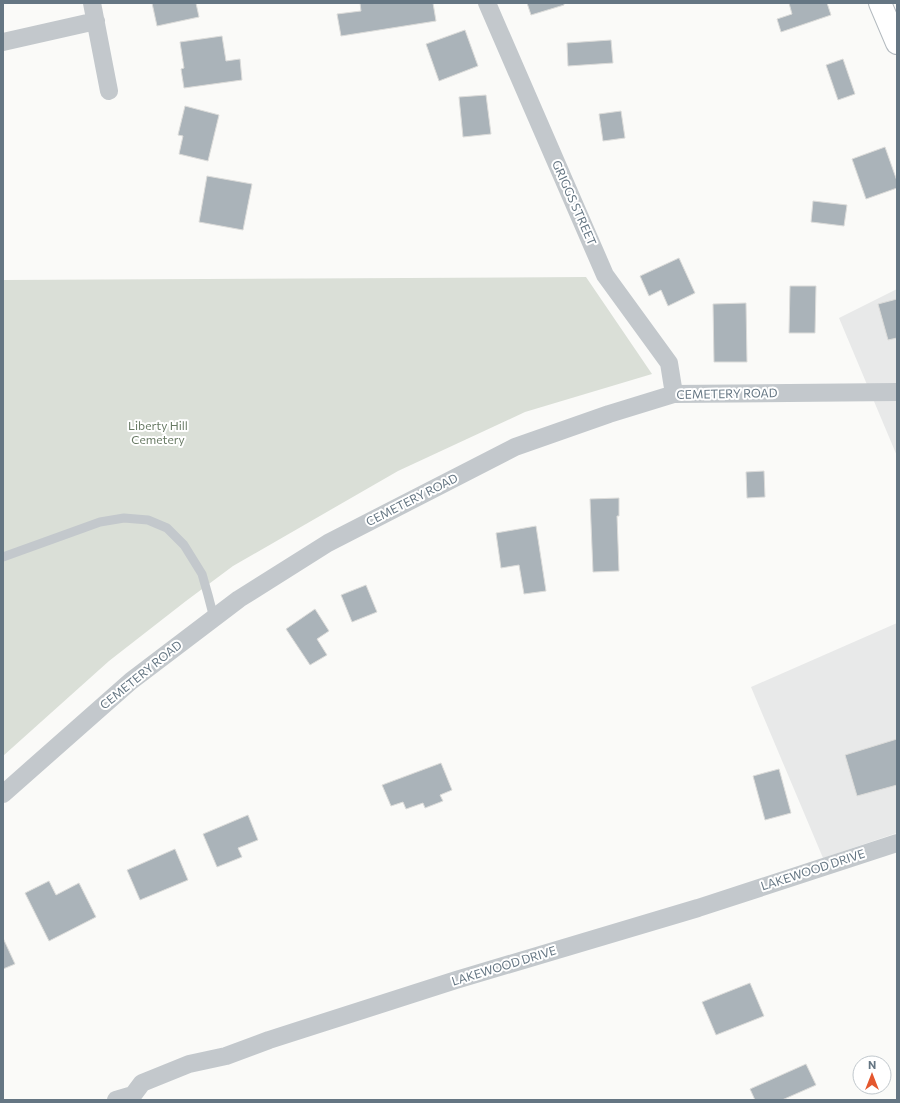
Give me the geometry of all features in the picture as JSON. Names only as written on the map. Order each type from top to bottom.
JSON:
[{"type":"main road","points":[[880,3],[897,43]]},
{"type":"street","points":[[92,3],[109,91]]},
{"type":"street","name":"GRIGGS STREET","points":[[487,3],[605,275],[669,363],[674,394]]},
{"type":"street","points":[[3,42],[96,21]]},
{"type":"street","name":"CEMETERY ROAD","points":[[3,794],[131,681],[239,599],[328,544],[515,447],[609,414],[674,394],[897,392]]},
{"type":"street","name":"LAKEWOOD DRIVE","points":[[116,1100],[133,1095],[142,1083],[189,1064],[226,1056],[269,1040],[456,980],[698,908],[897,842]]},
{"type":"lane","points":[[3,557],[100,522],[124,518],[148,520],[167,528],[184,545],[202,574],[214,618]]},
{"type":"shaded area","points":[[897,289],[897,456],[839,318]]},
{"type":"shaded area","points":[[897,623],[897,833],[823,858],[751,687]]},
{"type":"green space","name":"Liberty Hill Cemetery","points":[[586,277],[652,374],[525,412],[398,471],[233,566],[109,661],[3,756],[3,280]]},
{"type":"building","points":[[152,3],[196,3],[199,17],[157,26]]},
{"type":"building","points":[[360,3],[433,3],[436,21],[341,36],[337,14],[361,11]]},
{"type":"building","points":[[527,3],[564,3],[564,5],[531,15]]},
{"type":"building","points":[[789,3],[827,3],[831,15],[781,32],[777,19],[792,14]]},
{"type":"building","points":[[465,30],[478,66],[439,81],[426,44]]},
{"type":"building","points":[[222,36],[226,61],[240,59],[242,80],[184,88],[181,69],[184,68],[180,42]]},
{"type":"building","points":[[611,40],[613,63],[568,66],[567,43]]},
{"type":"building","points":[[843,59],[855,94],[838,100],[826,65]]},
{"type":"building","points":[[486,95],[491,134],[463,137],[459,97]]},
{"type":"building","points":[[185,106],[219,115],[208,161],[179,154],[183,136],[178,135]]},
{"type":"building","points":[[621,111],[625,138],[603,141],[599,114]]},
{"type":"building","points":[[885,147],[897,181],[897,188],[866,199],[852,159]]},
{"type":"building","points":[[207,176],[252,184],[243,230],[199,222]]},
{"type":"building","points":[[813,201],[847,205],[844,226],[811,222]]},
{"type":"building","points":[[679,258],[695,293],[668,306],[661,290],[649,296],[640,276]]},
{"type":"building","points":[[790,286],[816,286],[815,333],[789,333]]},
{"type":"building","points":[[897,299],[897,338],[888,340],[878,304]]},
{"type":"building","points":[[746,303],[747,362],[714,362],[713,304]]},
{"type":"building","points":[[764,471],[765,497],[747,498],[746,472]]},
{"type":"building","points":[[619,498],[619,516],[617,516],[619,571],[593,572],[590,499]]},
{"type":"building","points":[[536,526],[546,591],[524,594],[519,565],[501,568],[496,533]]},
{"type":"building","points":[[366,585],[377,612],[352,622],[341,595]]},
{"type":"building","points":[[315,609],[329,631],[317,639],[327,655],[310,665],[286,629]]},
{"type":"building","points":[[897,739],[897,785],[857,796],[845,755]]},
{"type":"building","points":[[441,763],[452,790],[440,795],[443,801],[425,808],[423,803],[406,809],[403,802],[391,806],[382,785]]},
{"type":"building","points":[[779,769],[791,813],[765,820],[753,776]]},
{"type":"building","points":[[248,815],[258,840],[238,848],[242,857],[217,867],[203,834]]},
{"type":"building","points":[[175,849],[188,880],[140,900],[127,870]]},
{"type":"building","points":[[49,881],[56,895],[79,883],[96,917],[49,941],[25,893]]},
{"type":"building","points":[[3,938],[15,964],[3,969]]},
{"type":"building","points":[[750,983],[764,1016],[716,1035],[702,1002]]},
{"type":"building","points":[[806,1064],[816,1085],[782,1100],[755,1100],[750,1089]]}]
